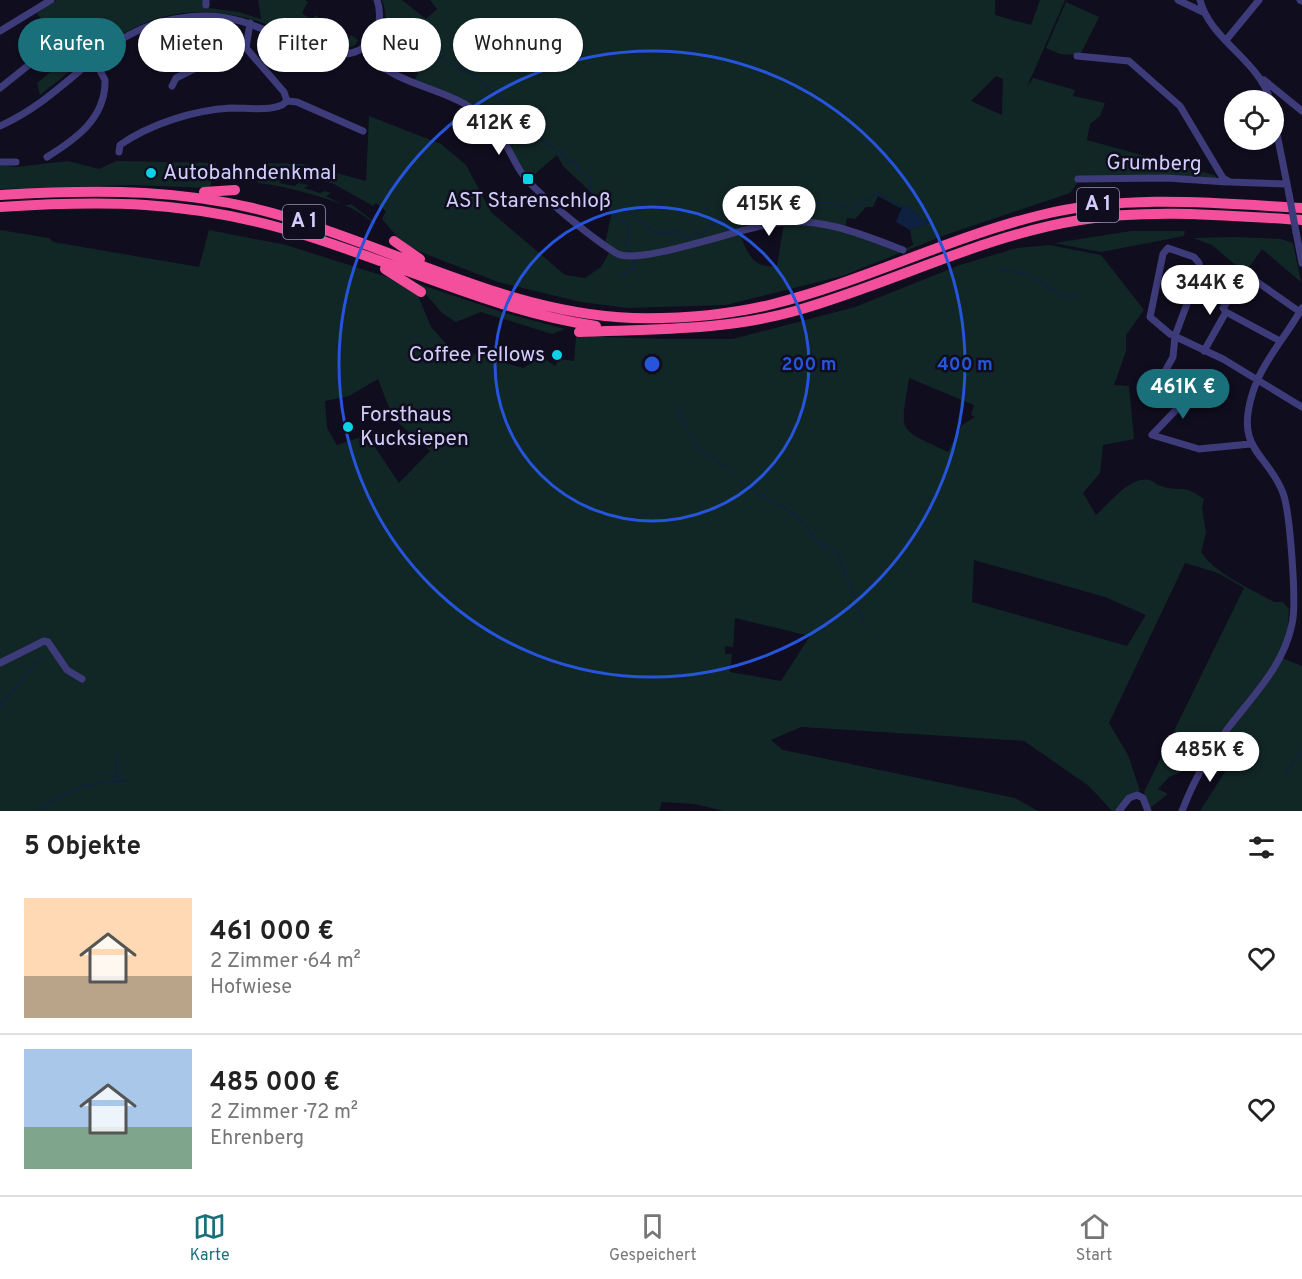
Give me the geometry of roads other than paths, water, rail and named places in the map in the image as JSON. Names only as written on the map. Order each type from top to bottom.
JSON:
[{"type":"highway","points":[[170,193],[235,190]]},
{"type":"highway","name":"A 1","points":[[0,195],[73,191],[170,193],[248,206],[284,216],[521,298],[569,310],[629,318],[725,314],[771,304],[824,289],[903,255],[927,252],[1012,223],[1104,204],[1170,202],[1302,208]]},
{"type":"highway","name":"A 1","points":[[0,207],[80,203],[172,205],[247,219],[365,256],[518,310],[622,330],[702,328],[767,318],[820,303],[1035,229],[1096,217],[1162,214],[1302,220]]},
{"type":"highway","points":[[394,242],[432,268]]},
{"type":"highway","points":[[365,256],[421,292]]},
{"type":"highway","points":[[579,332],[622,330]]},
{"type":"street","points":[[0,31],[51,0]]},
{"type":"street","points":[[377,0],[379,18]]},
{"type":"street","points":[[1178,0],[1203,12],[1259,76],[1302,111]]},
{"type":"street","points":[[1200,0],[1203,12]]},
{"type":"street","points":[[1227,39],[1259,0]]},
{"type":"street","points":[[126,35],[167,19],[210,15],[250,23],[333,54],[350,54],[361,49]]},
{"type":"street","points":[[250,23],[246,48],[284,92],[287,101]]},
{"type":"street","points":[[172,86],[176,78],[210,62],[219,53],[246,48]]},
{"type":"street","name":"Grumberg","points":[[1077,56],[1129,61],[1180,106],[1218,173],[1230,182]]},
{"type":"street","points":[[0,88],[20,72]]},
{"type":"street","points":[[0,126],[44,101],[79,72]]},
{"type":"street","points":[[47,157],[83,132],[98,110],[105,80],[101,72]]},
{"type":"street","points":[[388,72],[472,109],[500,134],[530,183],[609,249],[626,257],[635,258],[680,248],[724,234],[776,223],[809,221],[844,227],[903,255]]},
{"type":"street","points":[[1259,76],[1265,90]]},
{"type":"street","points":[[119,152],[120,145],[140,133],[193,115],[230,108],[277,107],[287,101],[297,102],[363,131]]},
{"type":"street","points":[[1280,150],[1302,263]]},
{"type":"street","points":[[0,162],[16,162]]},
{"type":"street","name":"Grumberg","points":[[1078,179],[1167,178],[1287,184]]},
{"type":"street","points":[[1164,373],[1173,357],[1175,336],[1200,269],[1199,263],[1194,258],[1171,248],[1165,250],[1150,317],[1175,336],[1302,407]]},
{"type":"street","points":[[1200,269],[1233,292]]},
{"type":"street","points":[[1182,811],[1216,746],[1279,663],[1293,622],[1293,589],[1284,497],[1278,483],[1250,444],[1249,408],[1257,380],[1301,310],[1248,276],[1243,278],[1223,308],[1226,312],[1280,342]]},
{"type":"street","points":[[1204,351],[1226,312]]},
{"type":"street","points":[[1196,389],[1152,435],[1199,449],[1250,444]]},
{"type":"street","points":[[0,663],[44,641],[48,642],[67,670],[82,679]]},
{"type":"street","points":[[1119,811],[1129,798],[1137,795],[1143,798],[1148,811]]},
{"type":"water","points":[[903,205],[930,223],[910,230],[896,222]]},
{"type":"waterway","points":[[393,17],[433,41],[429,46],[430,49],[462,71],[471,74],[505,102]]},
{"type":"waterway","points":[[507,104],[551,148],[556,148],[567,159],[577,163],[578,170],[590,179],[590,191],[610,210],[630,211],[646,226],[657,232],[664,234],[678,230],[683,237],[690,238],[695,233],[699,235],[705,232],[709,224],[715,226],[718,221],[725,221],[747,207],[760,204],[767,207],[771,203],[788,204]]},
{"type":"waterway","points":[[792,203],[829,202],[851,209],[877,193],[901,206]]},
{"type":"waterway","points":[[616,212],[618,218],[629,225],[626,247],[632,253]]},
{"type":"waterway","points":[[622,275],[635,268],[634,261]]},
{"type":"waterway","points":[[998,269],[1028,274],[1058,293],[1075,298]]},
{"type":"waterway","points":[[676,408],[697,447],[733,472]]},
{"type":"waterway","points":[[738,480],[794,514],[805,524],[816,541],[831,547],[838,554],[855,598]]},
{"type":"waterway","points":[[857,606],[864,621],[864,627]]},
{"type":"waterway","points":[[0,706],[44,656]]},
{"type":"waterway","points":[[1285,774],[1302,750]]},
{"type":"waterway","points":[[38,811],[72,791],[111,780],[115,777],[118,754]]},
{"type":"waterway","points":[[116,777],[123,773]]},
{"type":"waterway","points":[[113,781],[126,781]]},
{"type":"place","name":"Autobahndenkmal","points":[[151,173]]},
{"type":"place","name":"AST Starenschloß","points":[[528,179]]},
{"type":"place","name":"Coffee Fellows","points":[[557,355]]},
{"type":"place","name":"Forsthaus Kucksiepen","points":[[348,427]]}]
